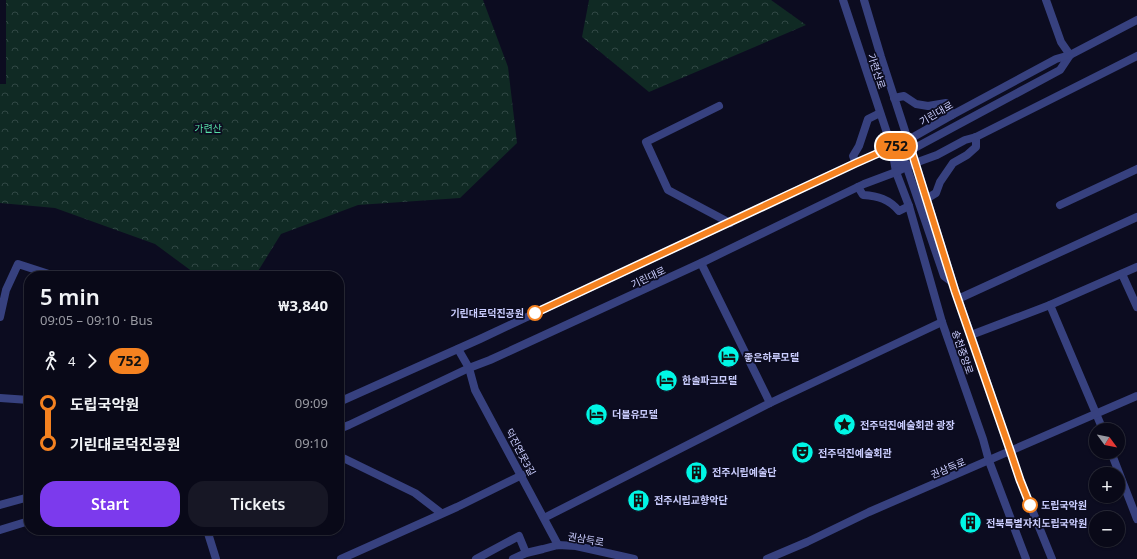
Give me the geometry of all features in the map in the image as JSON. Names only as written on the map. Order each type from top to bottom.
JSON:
[{"type":"street","name":"가련산로","points":[[843,0],[892,148]]},
{"type":"street","name":"가련산로","points":[[864,0],[908,140]]},
{"type":"street","points":[[896,172],[903,158],[911,150],[1060,70],[1070,55],[1061,42],[1046,0]]},
{"type":"street","name":"기린대로","points":[[344,398],[458,349],[856,163],[892,148],[952,114],[1056,59],[1070,55],[1137,20]]},
{"type":"street","name":"기린대로","points":[[344,427],[469,368],[490,360],[701,264],[858,187],[937,155],[965,140],[976,137],[1137,56]]},
{"type":"street","points":[[894,98],[904,96],[916,104],[928,106],[946,103],[952,114]]},
{"type":"street","points":[[719,106],[646,142],[668,190],[730,223]]},
{"type":"street","points":[[856,163],[853,156],[859,146],[868,119],[880,113]]},
{"type":"street","points":[[926,199],[936,193],[940,182],[953,163],[968,155],[976,147],[976,137]]},
{"type":"street","name":"송천중앙로","points":[[908,140],[952,282],[1020,480],[1052,559]]},
{"type":"street","points":[[892,148],[903,158],[944,276],[952,282]]},
{"type":"street","name":"송천중앙로","points":[[892,148],[896,172],[909,206],[942,322],[983,439],[989,461],[1026,559]]},
{"type":"street","points":[[1060,205],[1137,169]]},
{"type":"street","points":[[858,187],[863,195],[876,196],[886,200],[898,211],[909,206]]},
{"type":"street","points":[[958,299],[1137,217]]},
{"type":"street","points":[[0,317],[6,290],[18,264],[40,271]]},
{"type":"street","points":[[701,264],[770,403]]},
{"type":"street","points":[[971,335],[1050,305],[1137,267]]},
{"type":"street","points":[[1122,274],[1137,307]]},
{"type":"street","points":[[1050,305],[1100,423]]},
{"type":"street","points":[[544,518],[770,403],[942,322]]},
{"type":"street","points":[[458,349],[469,368]]},
{"type":"street","name":"덕진연못3길","points":[[469,368],[476,390],[558,544]]},
{"type":"street","name":"권삼득로","points":[[767,559],[807,542],[869,512],[1137,396]]},
{"type":"street","points":[[0,398],[24,400]]},
{"type":"street","points":[[344,458],[415,493],[441,513]]},
{"type":"street","points":[[1114,459],[1137,519]]},
{"type":"street","points":[[341,559],[522,475]]},
{"type":"street","points":[[0,505],[24,498]]},
{"type":"street","points":[[0,530],[24,523]]},
{"type":"street","points":[[209,535],[216,559]]},
{"type":"street","points":[[476,559],[519,536],[526,553]]},
{"type":"street","name":"권삼득로","points":[[513,559],[526,553],[558,544],[576,546],[634,559]]},
{"type":"green space","name":"가련산","points":[[6,0],[483,0],[508,67],[517,143],[460,198],[358,205],[281,234],[258,271],[192,271],[155,244],[55,208],[0,203],[0,84],[6,84]]},
{"type":"green space","points":[[589,0],[771,0],[806,25],[649,92],[582,37]]},
{"type":"bus line","name":"752","points":[[535,313],[908,140],[955,291],[1030,505]]},
{"type":"place","name":"기린대로덕진공원","points":[[535,313]]},
{"type":"place","name":"좋은하루모텔","points":[[728,357]]},
{"type":"place","name":"한솔파크모텔","points":[[667,380]]},
{"type":"place","name":"더블유모텔","points":[[596,414]]},
{"type":"place","name":"전주덕진예술회관 광장","points":[[845,425]]},
{"type":"place","name":"전주덕진예술회관","points":[[803,453]]},
{"type":"place","name":"전주시립예술단","points":[[697,472]]},
{"type":"place","name":"전주시립교향악단","points":[[639,500]]},
{"type":"place","name":"도립국악원","points":[[1030,505]]},
{"type":"place","name":"전북특별자치도립국악원","points":[[970,523]]}]
